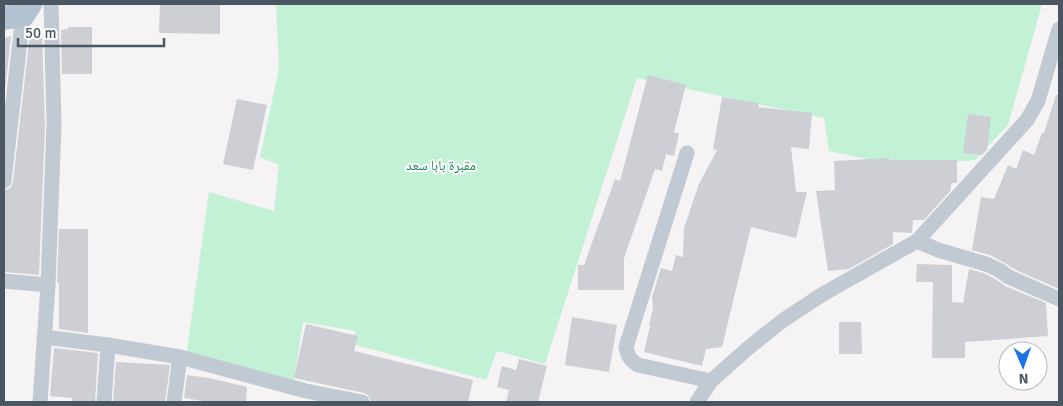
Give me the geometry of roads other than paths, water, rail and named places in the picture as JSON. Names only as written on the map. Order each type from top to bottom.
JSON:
[{"type":"street","points":[[40,402],[48,285],[54,125],[51,4]]},
{"type":"street","points":[[4,182],[19,12]]},
{"type":"street","points":[[697,402],[711,381],[782,321],[823,294],[917,241],[1027,120],[1038,101],[1059,29]]},
{"type":"street","points":[[687,153],[626,347],[631,361],[638,366],[711,381]]},
{"type":"street","points":[[917,241],[938,250],[986,264],[1009,277],[1059,299]]},
{"type":"street","points":[[4,281],[48,285]]},
{"type":"street","points":[[44,337],[180,357],[306,397],[362,402]]},
{"type":"street","points":[[104,402],[108,345]]},
{"type":"street","points":[[174,402],[180,357]]},
{"type":"park label","name":"مقبرة بابا سعد","points":[[441,165]]}]
